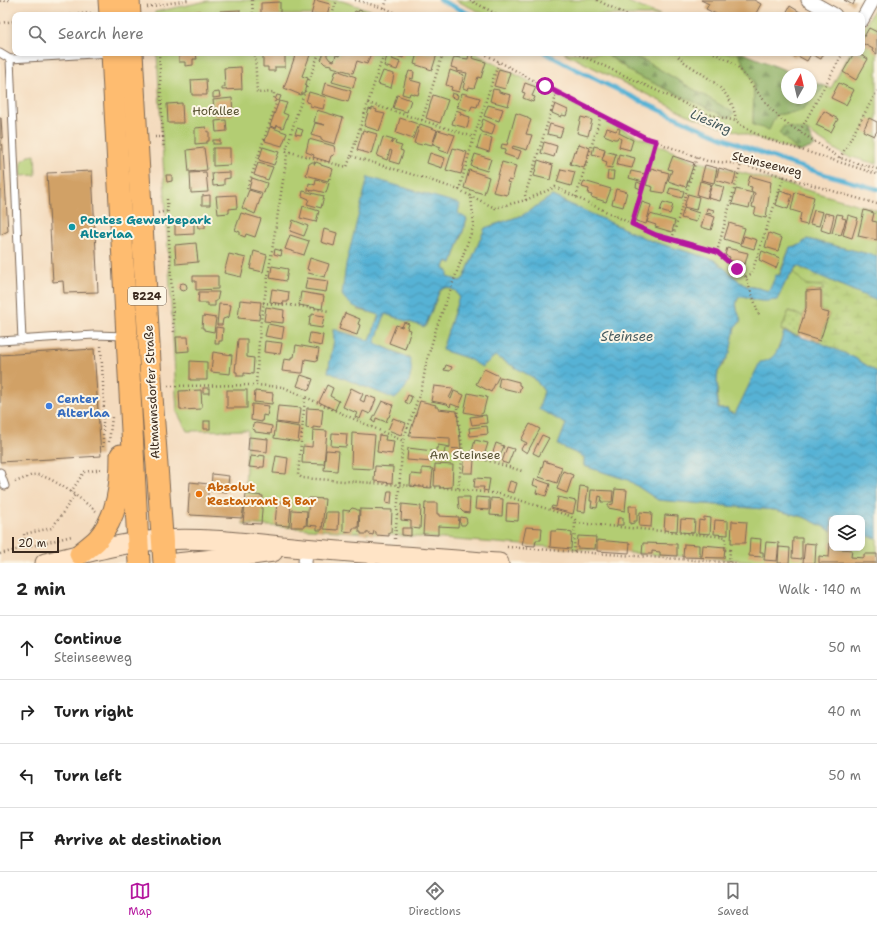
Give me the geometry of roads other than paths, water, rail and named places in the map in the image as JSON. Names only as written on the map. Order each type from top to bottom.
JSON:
[{"type":"main road","name":"Altmannsdorfer Straße","points":[[112,56],[139,563]]},
{"type":"main road","name":"Altmannsdorfer Straße","points":[[132,56],[164,563]]},
{"type":"main road","points":[[80,554],[97,539],[113,514],[121,479],[121,395],[129,378]]},
{"type":"main road","points":[[45,563],[117,545],[162,540],[190,539],[256,543],[302,553]]},
{"type":"main road","points":[[176,563],[252,555],[302,553],[500,563]]},
{"type":"street","points":[[808,0],[830,12]]},
{"type":"street","points":[[865,15],[873,0]]},
{"type":"lane","points":[[0,53],[10,59],[61,56]]},
{"type":"lane","points":[[10,59],[22,340]]},
{"type":"lane","points":[[0,341],[126,336]]},
{"type":"lane","points":[[0,472],[5,486]]},
{"type":"water","name":"Steinsee","points":[[368,177],[460,204],[458,213],[467,219],[452,263],[446,262],[444,268],[448,271],[448,277],[460,281],[464,278],[485,228],[523,215],[552,196],[651,241],[715,260],[740,282],[747,286],[769,291],[776,275],[780,275],[790,247],[800,245],[807,239],[877,256],[877,301],[797,266],[786,281],[777,300],[761,301],[746,297],[739,297],[736,306],[741,321],[735,327],[730,353],[718,372],[717,395],[718,409],[728,409],[728,412],[735,414],[760,362],[770,359],[774,355],[779,347],[784,332],[821,343],[855,358],[877,372],[877,538],[865,536],[865,515],[829,515],[829,530],[804,517],[775,510],[658,500],[628,480],[584,466],[584,457],[558,445],[566,424],[539,409],[544,391],[534,378],[495,356],[482,367],[467,358],[442,350],[459,297],[456,291],[447,287],[440,290],[425,327],[385,314],[375,343],[410,359],[411,365],[407,386],[395,399],[328,372],[334,340],[333,329],[370,341],[379,315],[350,304],[342,295],[346,264]]},
{"type":"waterway","name":"Liesing","points":[[440,0],[466,12]]},
{"type":"waterway","name":"Liesing","points":[[551,56],[685,122],[743,146],[798,166],[877,189]]},
{"type":"place","name":"Pontes Gewerbepark Alterlaa","points":[[72,227]]},
{"type":"place","name":"Center Alterlaa","points":[[49,406]]},
{"type":"place","name":"Absolut Restaurant & Bar","points":[[199,494]]},
{"type":"park label","name":"Hofallee","points":[[216,111]]},
{"type":"park label","name":"Am Steinsee","points":[[465,455]]}]
